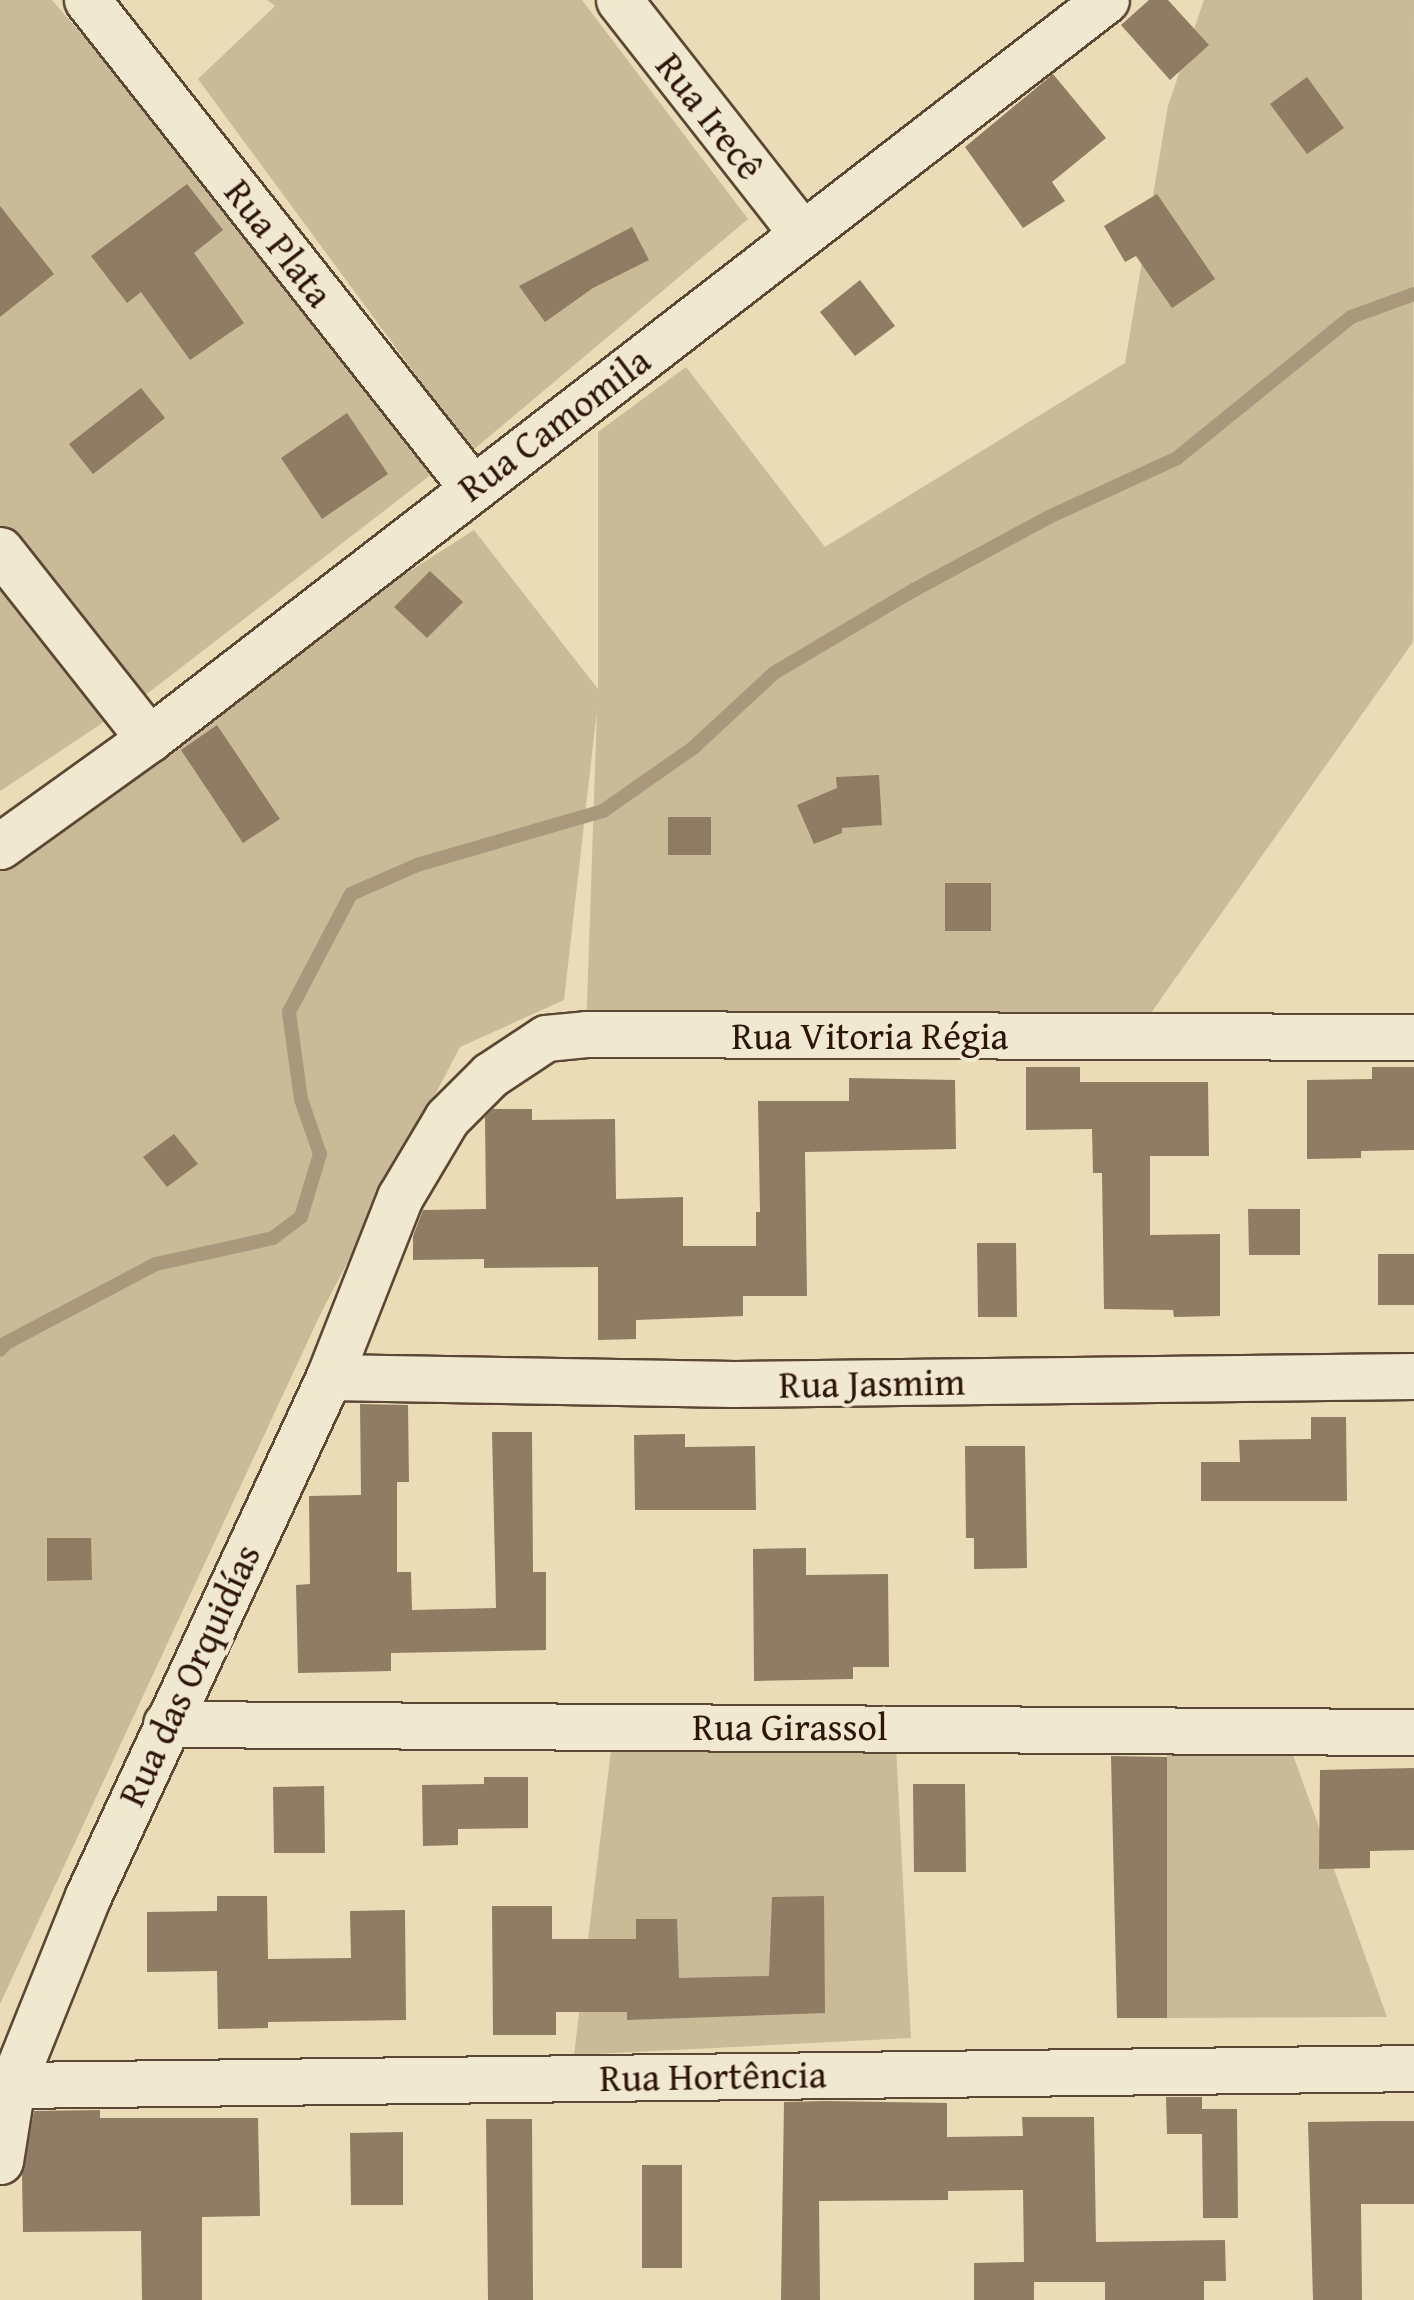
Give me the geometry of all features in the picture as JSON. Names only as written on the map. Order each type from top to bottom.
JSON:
[{"type":"street","name":"Rua Plata","points":[[87,0],[472,486]]},
{"type":"street","name":"Rua Irecê","points":[[619,0],[801,232]]},
{"type":"street","name":"Rua Camomila","points":[[0,846],[149,739],[1106,0]]},
{"type":"street","points":[[0,550],[149,739]]},
{"type":"street","name":"Rua Vitoria Régia","points":[[400,1197],[447,1118],[490,1074],[546,1038],[586,1034],[1414,1037]]},
{"type":"street","name":"Rua das Orquidías","points":[[0,2161],[12,2084],[88,1896],[329,1377],[400,1197]]},
{"type":"street","name":"Rua Jasmim","points":[[329,1377],[734,1384],[1414,1376]]},
{"type":"street","name":"Rua Girassol","points":[[166,1724],[1414,1732]]},
{"type":"street","name":"Rua Hortência","points":[[12,2084],[1414,2068]]},
{"type":"shaded area","points":[[0,0],[52,0],[450,460],[152,690],[0,791]]},
{"type":"shaded area","points":[[267,0],[582,0],[748,219],[472,451],[198,79],[275,6]]},
{"type":"shaded area","points":[[1204,0],[1414,0],[1413,642],[1134,1037],[586,1034],[597,710],[564,1000],[460,1047],[320,1315],[0,2004],[0,834],[474,530],[598,689],[598,432],[686,367],[825,547],[1125,363],[1168,106]]},
{"type":"shaded area","points":[[614,1726],[895,1728],[911,2038],[574,2055]]},
{"type":"shaded area","points":[[1292,1752],[1387,2017],[1167,2018],[1167,1753]]},
{"type":"building","points":[[1149,0],[1168,0],[1209,45],[1170,80],[1121,25]]},
{"type":"building","points":[[1053,74],[1106,138],[1052,182],[1065,201],[1023,228],[965,147]]},
{"type":"building","points":[[1307,77],[1344,128],[1307,154],[1270,104]]},
{"type":"building","points":[[187,184],[223,230],[194,253],[244,323],[190,360],[141,292],[127,303],[91,256]]},
{"type":"building","points":[[1157,194],[1215,279],[1172,308],[1136,256],[1125,262],[1104,226]]},
{"type":"building","points":[[0,206],[54,274],[0,317]]},
{"type":"building","points":[[632,227],[649,260],[593,288],[545,322],[519,286]]},
{"type":"building","points":[[860,280],[895,326],[855,356],[820,312]]},
{"type":"building","points":[[141,388],[165,418],[93,474],[69,444]]},
{"type":"building","points":[[347,413],[388,474],[322,519],[281,458]]},
{"type":"building","points":[[430,571],[463,602],[427,638],[394,607]]},
{"type":"building","points":[[217,725],[280,819],[243,843],[181,750]]},
{"type":"building","points":[[879,775],[882,825],[842,828],[842,833],[814,844],[797,805],[837,788],[836,777]]},
{"type":"building","points":[[668,817],[711,817],[711,855],[668,855]]},
{"type":"building","points":[[945,883],[991,883],[991,931],[945,931]]},
{"type":"building","points":[[1026,1067],[1080,1067],[1080,1082],[1208,1082],[1209,1156],[1150,1156],[1150,1235],[1220,1234],[1220,1316],[1174,1317],[1173,1310],[1104,1309],[1102,1173],[1093,1173],[1092,1129],[1026,1130]]},
{"type":"building","points":[[1372,1067],[1414,1067],[1414,1150],[1361,1151],[1361,1158],[1307,1159],[1307,1080],[1372,1079]]},
{"type":"building","points":[[849,1078],[955,1080],[956,1149],[805,1152],[807,1296],[743,1296],[743,1316],[636,1320],[636,1339],[598,1340],[598,1267],[484,1268],[484,1259],[413,1260],[413,1236],[423,1210],[486,1209],[485,1117],[493,1109],[532,1109],[532,1120],[615,1119],[616,1199],[683,1197],[683,1246],[756,1246],[756,1212],[760,1212],[758,1101],[849,1101]]},
{"type":"building","points":[[174,1134],[198,1164],[167,1187],[143,1157]]},
{"type":"building","points":[[1248,1209],[1300,1209],[1300,1255],[1249,1255]]},
{"type":"building","points":[[977,1243],[1016,1243],[1017,1317],[978,1317]]},
{"type":"building","points":[[1378,1254],[1414,1254],[1414,1305],[1378,1305]]},
{"type":"building","points":[[360,1404],[408,1405],[409,1482],[397,1482],[397,1572],[411,1572],[412,1610],[496,1608],[492,1432],[532,1432],[533,1572],[546,1572],[546,1650],[391,1653],[391,1671],[298,1673],[296,1585],[310,1584],[309,1496],[361,1495]]},
{"type":"building","points":[[1311,1417],[1346,1417],[1347,1501],[1201,1501],[1201,1462],[1240,1462],[1239,1440],[1311,1439]]},
{"type":"building","points":[[685,1434],[685,1447],[755,1446],[756,1510],[635,1510],[634,1435]]},
{"type":"building","points":[[965,1446],[1025,1446],[1027,1568],[974,1569],[974,1538],[966,1538]]},
{"type":"building","points":[[47,1538],[91,1538],[92,1580],[47,1581]]},
{"type":"building","points":[[806,1548],[806,1575],[888,1574],[889,1667],[853,1667],[853,1679],[754,1681],[753,1549]]},
{"type":"building","points":[[1111,1756],[1167,1757],[1167,2018],[1117,2018]]},
{"type":"building","points":[[1414,1768],[1414,1850],[1370,1851],[1370,1868],[1319,1869],[1320,1770]]},
{"type":"building","points":[[484,1777],[528,1777],[528,1828],[458,1829],[458,1845],[423,1846],[422,1785],[484,1784]]},
{"type":"building","points":[[913,1784],[965,1784],[966,1872],[914,1872]]},
{"type":"building","points":[[324,1786],[325,1853],[274,1853],[273,1787]]},
{"type":"building","points":[[217,1896],[267,1896],[268,1959],[351,1958],[350,1911],[405,1910],[406,2020],[268,2022],[268,2028],[218,2029],[217,1971],[147,1972],[147,1912],[217,1911]]},
{"type":"building","points":[[824,1896],[825,2013],[627,2020],[627,2012],[556,2012],[556,2035],[493,2035],[492,1906],[552,1906],[552,1939],[636,1939],[636,1919],[677,1919],[679,1978],[769,1976],[772,1897]]},
{"type":"building","points":[[1166,2097],[1202,2097],[1202,2109],[1237,2109],[1238,2218],[1203,2218],[1202,2134],[1167,2134]]},
{"type":"building","points":[[784,2102],[947,2103],[947,2137],[1023,2136],[1022,2117],[1094,2117],[1096,2242],[1225,2240],[1226,2281],[1204,2281],[1204,2300],[1105,2300],[1105,2282],[1034,2282],[1034,2300],[974,2300],[974,2263],[1024,2262],[1023,2190],[948,2191],[948,2200],[819,2201],[820,2300],[781,2300]]},
{"type":"building","points":[[100,2110],[100,2118],[258,2118],[260,2216],[202,2217],[202,2300],[142,2300],[141,2231],[23,2232],[22,2175],[34,2111]]},
{"type":"building","points":[[486,2119],[532,2119],[533,2300],[488,2300]]},
{"type":"building","points":[[1414,2121],[1414,2204],[1361,2204],[1362,2300],[1313,2300],[1308,2122]]},
{"type":"building","points":[[403,2132],[403,2205],[351,2205],[350,2133]]},
{"type":"building","points":[[642,2165],[682,2165],[682,2268],[642,2268]]},
{"type":"waterway","points":[[0,1350],[6,1343],[156,1264],[273,1238],[301,1217],[320,1154],[301,1099],[289,1012],[351,894],[417,865],[603,811],[693,748],[774,673],[914,590],[1049,517],[1177,458],[1351,317],[1414,294]]}]
